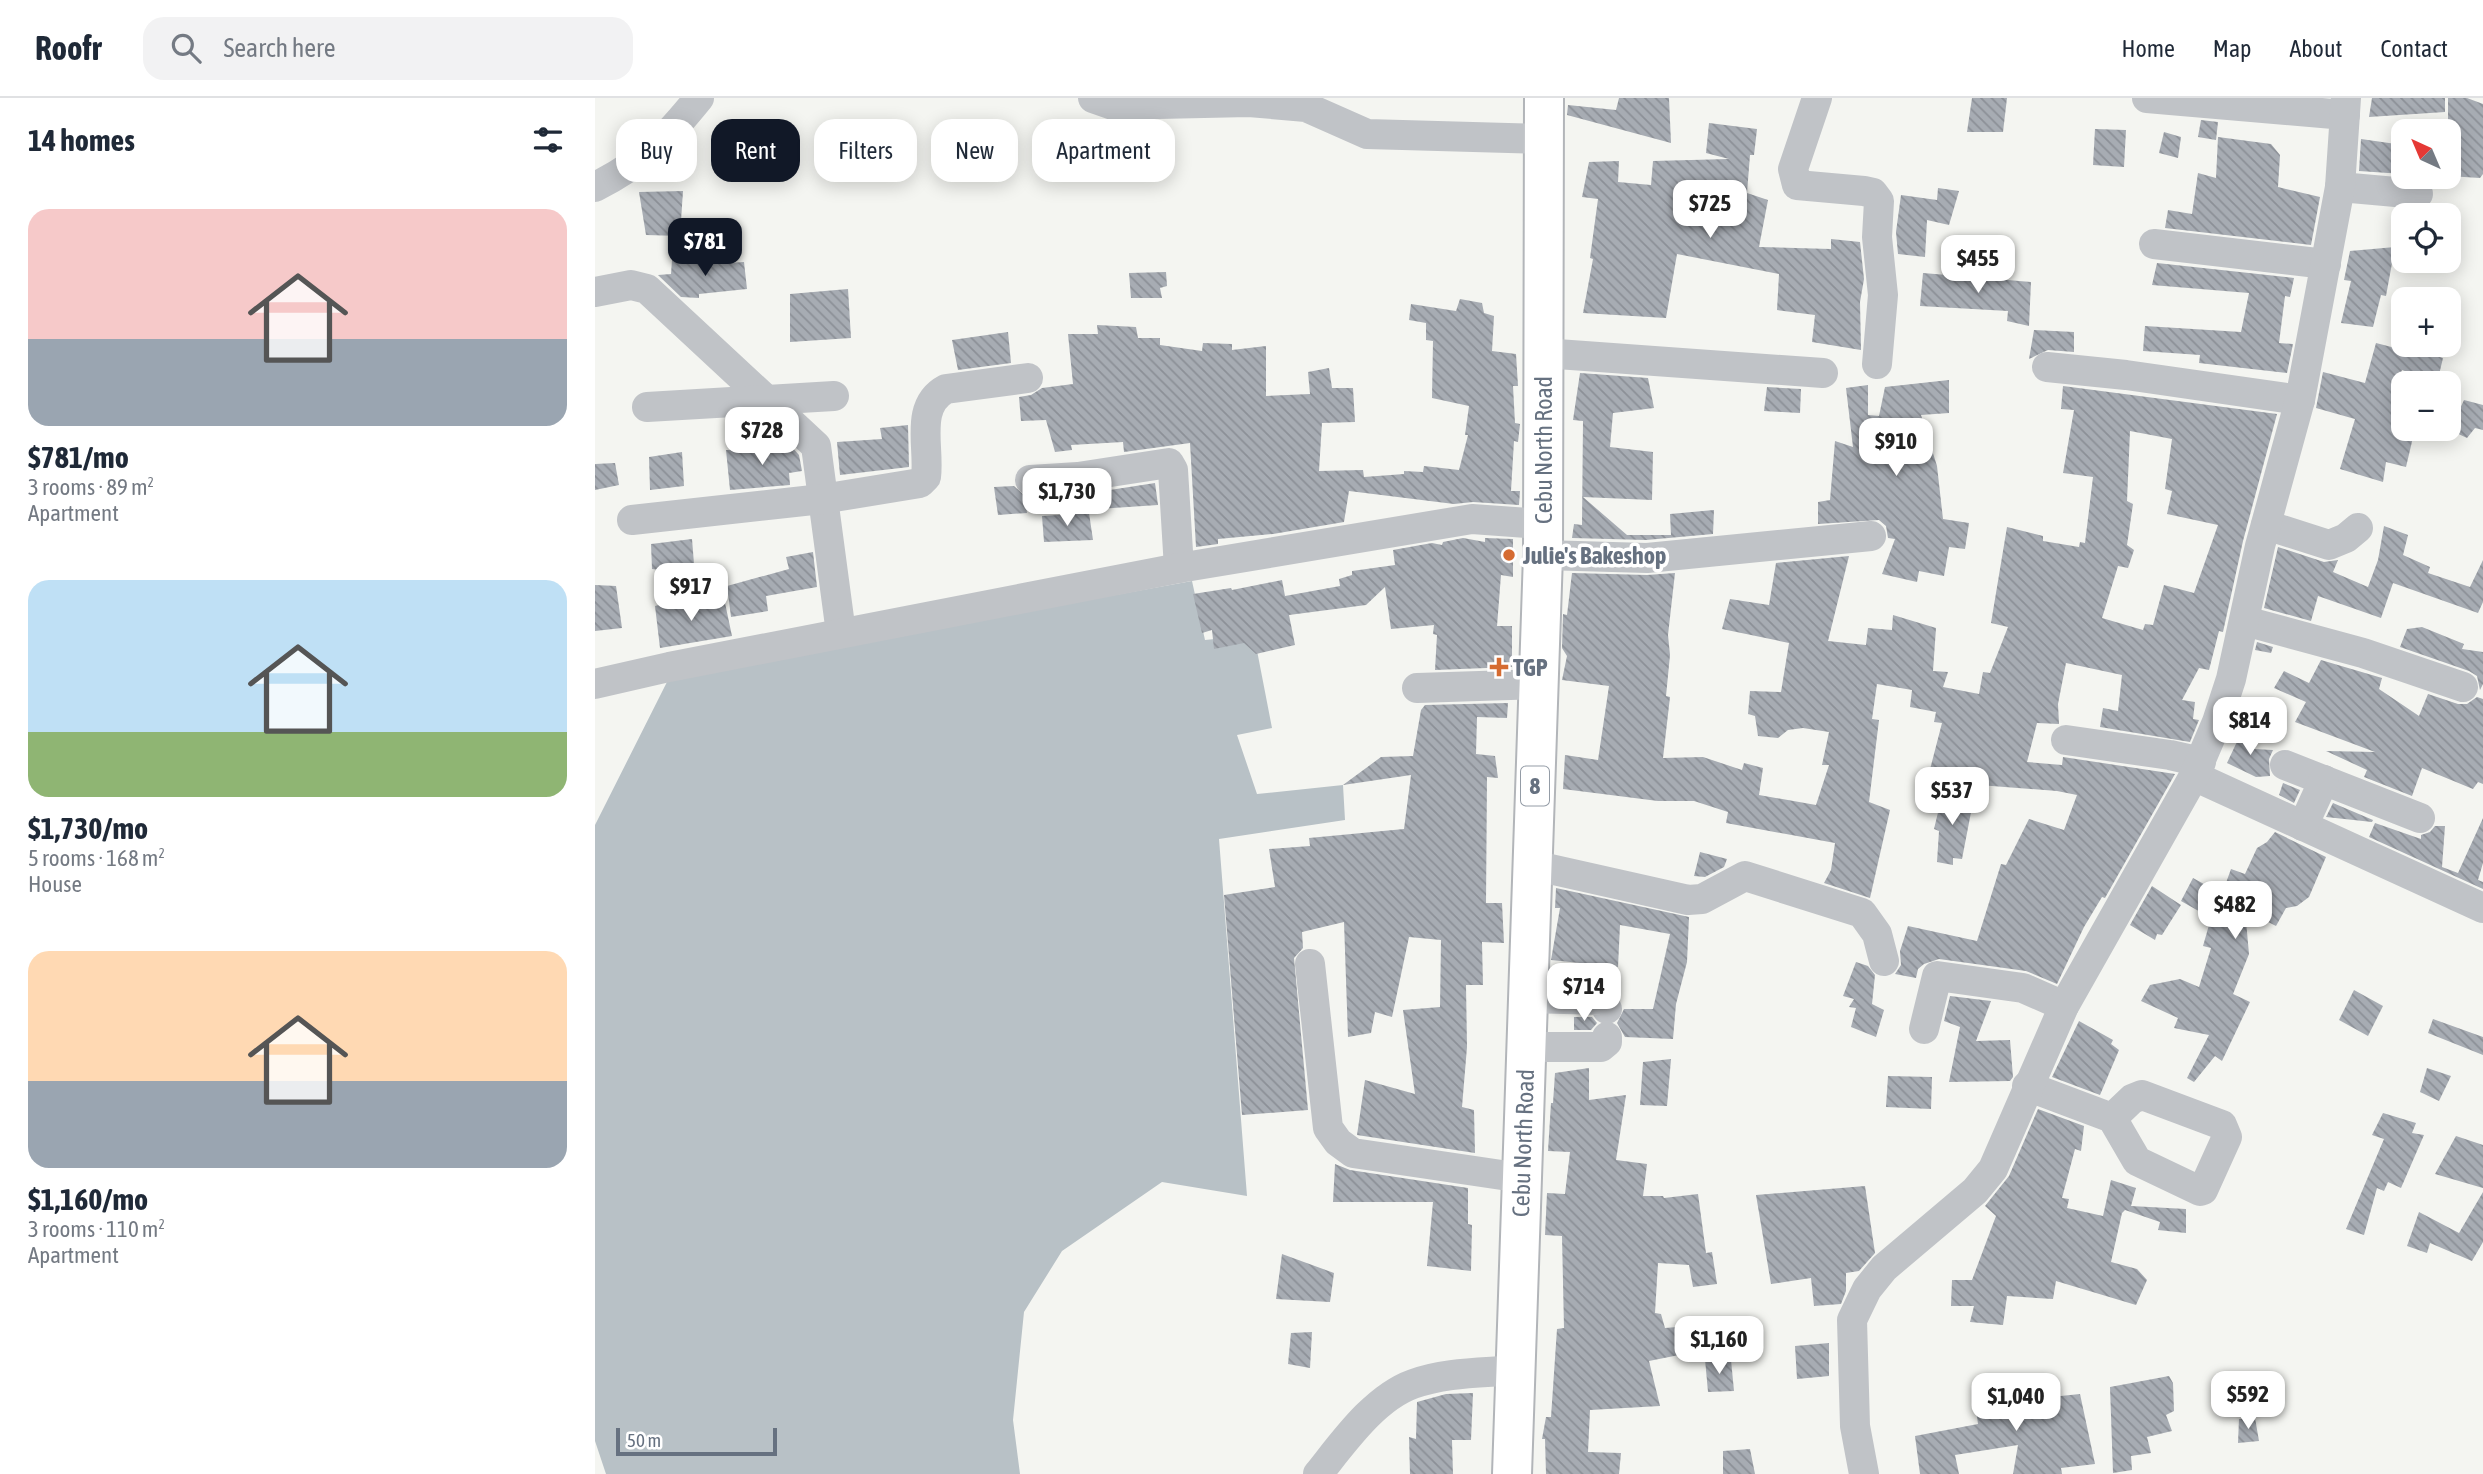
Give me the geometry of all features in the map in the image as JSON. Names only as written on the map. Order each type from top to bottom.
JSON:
[{"type":"main road","name":"Cebu North Road","points":[[1513,1474],[1539,684],[1544,98]]},
{"type":"street","points":[[595,187],[629,170],[648,156],[699,98]]},
{"type":"street","points":[[1093,98],[1114,105],[1249,100],[1306,107],[1330,120],[1367,134],[1543,139]]},
{"type":"street","points":[[1817,98],[1793,169],[1794,179],[1797,185],[1808,187],[1873,193],[1879,201],[1877,237],[1883,295],[1877,364]]},
{"type":"street","points":[[1864,1474],[1855,1426],[1852,1320],[1867,1289],[1884,1268],[1975,1191],[1993,1168],[2064,1006],[2197,769],[2221,711],[2245,621],[2266,525],[2300,400],[2340,187],[2346,107],[2147,98]]},
{"type":"street","points":[[2340,187],[2418,194]]},
{"type":"street","points":[[2154,243],[2326,264]]},
{"type":"street","points":[[595,292],[631,285],[647,289],[816,446],[841,633]]},
{"type":"street","points":[[1543,353],[1823,373]]},
{"type":"street","points":[[2047,367],[2126,375],[2300,400]]},
{"type":"street","points":[[632,520],[822,499],[904,488],[920,483],[926,477],[926,424],[929,404],[936,394],[946,389],[1028,378]]},
{"type":"street","points":[[647,407],[834,396]]},
{"type":"street","points":[[1030,480],[1078,477],[1169,463],[1173,470],[1179,568]]},
{"type":"street","points":[[595,684],[1179,568],[1472,519],[1542,539],[1647,558],[1871,536]]},
{"type":"street","points":[[2266,525],[2329,545],[2346,538],[2358,528]]},
{"type":"street","points":[[2245,621],[2363,653],[2463,687]]},
{"type":"street","points":[[1417,688],[1539,684]]},
{"type":"street","points":[[2066,740],[2170,755],[2303,826],[2483,908]]},
{"type":"street","points":[[2285,765],[2420,818]]},
{"type":"street","points":[[2303,826],[2324,780]]},
{"type":"street","points":[[1532,865],[1688,900],[1702,899],[1745,876],[1862,913],[1877,934],[1884,961]]},
{"type":"street","points":[[1310,964],[1328,1128],[1338,1142],[1353,1153],[1522,1178]]},
{"type":"street","points":[[1924,1029],[1937,975],[2023,988],[2064,1006]]},
{"type":"street","points":[[1526,1047],[1601,1047],[1607,1042],[1607,1023],[1602,1000],[1527,998]]},
{"type":"street","points":[[2027,1086],[2112,1118]]},
{"type":"street","points":[[1318,1474],[1380,1404],[1412,1384],[1449,1375],[1516,1370]]},
{"type":"shaded area","points":[[1192,581],[1205,640],[1254,635],[1272,728],[1237,735],[1257,794],[1343,785],[1345,820],[1219,839],[1247,1196],[1162,1182],[1062,1251],[1024,1312],[1013,1420],[1020,1474],[606,1474],[595,1441],[595,825],[670,676]]},
{"type":"building","points":[[1619,98],[1669,98],[1671,143],[1567,115],[1568,105],[1616,110]]},
{"type":"building","points":[[1972,98],[2007,98],[2003,132],[1967,132]]},
{"type":"building","points":[[2372,98],[2445,98],[2445,112],[2369,117]]},
{"type":"building","points":[[2448,98],[2467,98],[2483,104],[2483,174],[2480,178],[2461,177],[2461,119],[2448,119]]},
{"type":"building","points":[[2201,120],[2218,122],[2216,140],[2198,137]]},
{"type":"building","points":[[1709,123],[1757,129],[1754,155],[1750,155],[1747,193],[1768,200],[1759,247],[1831,249],[1831,239],[1860,242],[1864,279],[1860,302],[1861,350],[1812,342],[1815,315],[1777,310],[1779,274],[1677,254],[1666,318],[1583,313],[1593,259],[1590,258],[1598,199],[1582,197],[1589,162],[1619,161],[1618,182],[1651,185],[1653,161],[1729,159],[1706,153]]},
{"type":"building","points":[[2095,129],[2126,130],[2124,167],[2093,165]]},
{"type":"building","points":[[2164,132],[2181,137],[2178,158],[2159,153]]},
{"type":"building","points":[[2218,137],[2271,144],[2280,155],[2278,187],[2320,197],[2311,245],[2165,228],[2168,210],[2192,214],[2198,173],[2216,178]]},
{"type":"building","points":[[2361,139],[2391,143],[2391,173],[2359,171]]},
{"type":"building","points":[[1938,188],[1959,191],[1949,225],[1927,220],[1925,257],[1898,254],[1896,232],[1901,195],[1937,200]]},
{"type":"building","points":[[683,191],[680,236],[646,235],[639,192]]},
{"type":"building","points":[[2391,247],[2391,269],[2386,296],[2381,295],[2373,327],[2341,323],[2351,281],[2344,280],[2350,251]]},
{"type":"building","points":[[698,259],[698,265],[744,262],[747,289],[699,294],[699,298],[681,297],[658,275],[671,274],[672,260]]},
{"type":"building","points":[[2157,263],[2294,278],[2290,297],[2285,296],[2279,343],[2293,344],[2287,373],[2199,363],[2200,355],[2143,351],[2145,326],[2241,332],[2249,293],[2152,285]]},
{"type":"building","points":[[1166,272],[1167,286],[1160,288],[1162,298],[1131,298],[1129,273]]},
{"type":"building","points":[[1923,273],[2031,282],[2029,326],[2007,321],[2008,311],[1920,306]]},
{"type":"building","points":[[848,289],[851,338],[790,342],[790,294]]},
{"type":"building","points":[[1460,299],[1482,303],[1484,313],[1494,316],[1492,351],[1516,354],[1518,386],[1513,386],[1515,423],[1520,424],[1518,442],[1514,441],[1511,491],[1520,491],[1519,505],[1473,502],[1454,504],[1349,491],[1344,522],[1273,534],[1218,539],[1218,544],[1196,547],[1190,443],[1124,452],[1123,442],[1071,445],[1072,450],[1055,452],[1046,420],[1021,421],[1019,397],[1031,395],[1042,388],[1073,384],[1068,334],[1098,334],[1097,325],[1136,327],[1138,338],[1160,338],[1160,345],[1202,351],[1203,343],[1232,344],[1232,350],[1266,346],[1266,396],[1310,394],[1308,372],[1329,368],[1332,388],[1353,388],[1355,422],[1322,423],[1319,471],[1363,470],[1364,477],[1404,474],[1404,471],[1423,472],[1424,466],[1459,470],[1468,435],[1465,435],[1469,406],[1432,398],[1433,341],[1426,340],[1426,323],[1409,320],[1411,304],[1456,311]]},
{"type":"building","points":[[2034,330],[2074,332],[2074,352],[2048,350],[2029,359]]},
{"type":"building","points":[[1008,332],[1011,363],[958,370],[952,340]]},
{"type":"building","points":[[2376,343],[2391,347],[2391,357],[2443,358],[2440,371],[2391,371],[2391,441],[2412,441],[2406,467],[2386,462],[2383,482],[2340,469],[2355,419],[2316,408],[2323,372],[2365,383]]},
{"type":"building","points":[[1580,373],[1648,378],[1654,408],[1613,413],[1610,447],[1653,452],[1652,500],[1583,497],[1627,535],[1671,535],[1670,514],[1714,510],[1713,534],[1646,540],[1572,538],[1574,524],[1582,525],[1583,421],[1573,420]]},
{"type":"building","points":[[1949,380],[1949,413],[1921,415],[1937,466],[1943,519],[1969,523],[1965,549],[1949,547],[1944,576],[1919,571],[1917,582],[1882,574],[1895,539],[1888,538],[1886,526],[1879,520],[1818,524],[1818,502],[1830,500],[1835,441],[1853,447],[1846,388],[1868,385],[1868,415],[1879,416],[1885,387]]},
{"type":"building","points":[[2063,386],[2277,414],[2243,541],[2223,632],[2219,631],[2209,670],[2199,668],[2182,700],[2195,702],[2193,719],[2199,720],[2190,742],[2100,727],[2103,708],[2118,711],[2122,675],[2066,663],[2058,704],[2059,724],[2037,723],[2027,762],[2062,765],[2063,757],[2175,774],[2105,898],[2102,897],[2084,927],[2057,984],[2026,971],[1939,959],[1924,964],[1918,969],[1916,978],[1895,974],[1901,965],[1900,951],[1908,926],[1977,941],[2001,864],[2006,865],[2029,819],[2064,830],[2077,795],[2057,791],[1927,781],[1942,723],[1934,722],[1936,712],[1910,707],[1912,690],[1877,684],[1872,719],[1879,720],[1869,802],[1890,810],[1870,898],[1824,883],[1831,870],[1835,843],[1726,823],[1728,812],[1694,801],[1658,801],[1563,789],[1565,755],[1598,760],[1609,686],[1562,680],[1567,656],[1562,648],[1563,614],[1567,615],[1572,573],[1675,573],[1668,635],[1670,655],[1666,696],[1670,697],[1663,758],[1703,757],[1742,770],[1744,763],[1763,768],[1759,795],[1816,805],[1829,765],[1822,765],[1829,732],[1803,728],[1788,730],[1778,738],[1758,736],[1755,716],[1748,714],[1750,691],[1781,692],[1789,643],[1722,629],[1730,599],[1769,605],[1776,563],[1849,556],[1828,641],[1866,645],[1868,628],[1892,630],[1893,615],[1936,628],[1933,671],[1948,672],[1943,687],[1979,694],[1983,672],[1990,673],[2008,627],[1991,623],[2007,527],[2043,536],[2043,541],[2079,547],[2080,542],[2085,543],[2093,477],[2063,473],[2074,410],[2061,409]],"holes":[[[2130,431],[2172,439],[2165,489],[2172,491],[2167,514],[2218,525],[2194,593],[2164,585],[2153,625],[2145,624],[2143,630],[2102,618],[2118,566],[2128,568],[2134,550],[2127,545],[2133,504],[2127,501]]]},
{"type":"building","points":[[1767,387],[1801,389],[1800,413],[1764,411]]},
{"type":"building","points":[[2464,400],[2483,405],[2483,430],[2475,428],[2467,438],[2461,435],[2461,406]]},
{"type":"building","points":[[908,425],[909,467],[840,475],[837,442],[882,439],[880,428]]},
{"type":"building","points":[[790,445],[799,455],[802,471],[789,473],[790,485],[730,490],[726,450],[770,450],[769,447]]},
{"type":"building","points":[[682,452],[684,486],[650,490],[649,457]]},
{"type":"building","points":[[615,463],[619,485],[595,490],[595,464]]},
{"type":"building","points":[[1155,483],[1158,505],[1098,509],[1097,492]]},
{"type":"building","points":[[1014,486],[1025,496],[1027,513],[998,515],[994,487]]},
{"type":"building","points":[[1089,513],[1093,540],[1044,542],[1042,516]]},
{"type":"building","points":[[2384,526],[2408,535],[2403,555],[2430,567],[2428,573],[2470,587],[2483,560],[2483,602],[2478,613],[2393,583],[2381,618],[2318,596],[2311,621],[2264,608],[2278,547],[2324,562],[2338,560],[2333,572],[2368,587],[2378,560]]},
{"type":"building","points":[[1463,538],[1485,542],[1485,538],[1513,539],[1513,577],[1501,575],[1497,626],[1512,626],[1512,667],[1435,670],[1437,635],[1433,634],[1434,625],[1391,629],[1385,587],[1366,605],[1289,615],[1295,645],[1256,654],[1244,643],[1214,649],[1212,630],[1202,633],[1193,594],[1232,590],[1282,580],[1285,596],[1340,586],[1339,579],[1352,575],[1352,571],[1395,565],[1393,550],[1432,543],[1442,545],[1443,542]]},
{"type":"building","points":[[692,539],[694,564],[652,569],[651,544]]},
{"type":"building","points":[[813,552],[817,587],[766,596],[768,611],[731,617],[727,586],[789,569],[786,557]]},
{"type":"building","points":[[595,585],[616,586],[622,628],[595,631]]},
{"type":"building","points":[[686,598],[687,607],[725,603],[732,636],[660,648],[655,606]]},
{"type":"building","points":[[2422,627],[2464,644],[2462,649],[2483,652],[2483,684],[2480,690],[2477,676],[2469,671],[2400,647],[2407,629]]},
{"type":"building","points":[[2257,642],[2273,647],[2271,653],[2255,650]]},
{"type":"building","points":[[2321,660],[2382,678],[2379,689],[2419,716],[2428,694],[2458,704],[2467,704],[2477,697],[2483,699],[2483,784],[2478,782],[2473,789],[2422,768],[2412,796],[2364,777],[2367,770],[2326,751],[2375,752],[2295,722],[2306,702],[2274,688],[2284,671],[2309,683]]},
{"type":"building","points":[[1508,703],[1507,718],[1477,717],[1476,754],[1495,756],[1498,778],[1487,777],[1486,903],[1502,903],[1504,943],[1482,942],[1483,985],[1466,985],[1467,1047],[1462,1107],[1474,1110],[1475,1153],[1357,1135],[1365,1080],[1415,1094],[1403,1010],[1440,1007],[1441,940],[1409,937],[1392,1017],[1375,1012],[1371,1033],[1348,1037],[1344,922],[1302,932],[1303,948],[1294,958],[1308,1110],[1242,1115],[1224,895],[1275,887],[1269,849],[1310,846],[1309,838],[1404,829],[1411,775],[1343,785],[1381,757],[1413,756],[1421,710],[1425,705]]},
{"type":"building","points":[[2242,731],[2258,740],[2254,749],[2273,750],[2269,759],[2270,776],[2256,777],[2227,763]]},
{"type":"building","points":[[2283,783],[2300,790],[2294,803],[2279,795]]},
{"type":"building","points":[[1943,792],[1973,802],[1962,859],[1953,858],[1953,865],[1937,862],[1939,831],[1934,829]]},
{"type":"building","points":[[2333,803],[2373,820],[2326,817]]},
{"type":"building","points":[[2483,818],[2483,863],[2478,880],[2483,882],[2483,889],[2369,837],[2375,823],[2421,839],[2421,835],[2430,832],[2435,826],[2445,826],[2442,867],[2458,873]]},
{"type":"building","points":[[2275,832],[2326,857],[2309,897],[2297,906],[2286,908],[2276,926],[2245,910],[2249,954],[2233,994],[2250,1002],[2222,1061],[2215,1056],[2194,1082],[2187,1078],[2209,1035],[2174,1028],[2178,1018],[2141,1001],[2150,985],[2180,979],[2199,987],[2211,948],[2203,946],[2211,918],[2181,901],[2193,878],[2222,894],[2231,869],[2245,874],[2257,848],[2267,842]]},
{"type":"building","points":[[1700,852],[1727,859],[1724,867],[1705,877],[1694,876]]},
{"type":"building","points":[[2152,886],[2181,905],[2162,935],[2157,934],[2155,940],[2130,925]]},
{"type":"building","points":[[1556,888],[1689,917],[1687,962],[1676,1004],[1673,1039],[1625,1037],[1617,1023],[1624,1009],[1653,1009],[1670,934],[1620,925],[1618,967],[1551,960],[1560,908],[1555,908]]},
{"type":"building","points":[[1856,962],[1868,966],[1875,975],[1872,1004],[1884,1010],[1876,1037],[1851,1027],[1856,1008],[1849,1007],[1854,999],[1843,996]]},
{"type":"building","points":[[2354,990],[2383,1006],[2368,1036],[2339,1020]]},
{"type":"building","points":[[1950,996],[1991,1001],[1976,1041],[2010,1040],[2013,1077],[2010,1081],[1949,1082],[1960,1027],[1944,1021]]},
{"type":"building","points":[[1574,1017],[1592,1017],[1597,1023],[1591,1030],[1574,1030]]},
{"type":"building","points":[[2433,1019],[2483,1037],[2483,1055],[2428,1033]]},
{"type":"building","points":[[2079,1021],[2113,1040],[2111,1044],[2119,1050],[2100,1095],[2052,1077]]},
{"type":"building","points":[[1671,1059],[1667,1106],[1640,1105],[1643,1062]]},
{"type":"building","points":[[1589,1068],[1589,1100],[1626,1095],[1616,1160],[1647,1164],[1643,1196],[1664,1198],[1698,1194],[1706,1253],[1712,1252],[1717,1284],[1693,1287],[1689,1265],[1658,1263],[1655,1313],[1661,1314],[1665,1328],[1677,1327],[1679,1355],[1649,1361],[1660,1406],[1590,1410],[1588,1452],[1621,1453],[1619,1474],[1546,1474],[1545,1439],[1542,1439],[1546,1417],[1551,1417],[1557,1329],[1564,1328],[1562,1236],[1545,1235],[1547,1193],[1565,1194],[1570,1152],[1548,1151],[1551,1103],[1555,1073]]},
{"type":"building","points":[[2427,1068],[2451,1076],[2439,1101],[2420,1092]]},
{"type":"building","points":[[1888,1076],[1932,1077],[1931,1109],[1886,1107]]},
{"type":"building","points":[[2038,1109],[2084,1126],[2081,1151],[2075,1149],[2062,1198],[2069,1199],[2067,1208],[2103,1216],[2111,1180],[2136,1188],[2131,1206],[2186,1209],[2186,1233],[2158,1230],[2160,1222],[2125,1210],[2122,1213],[2111,1262],[2137,1269],[2147,1280],[2136,1305],[2056,1281],[2053,1299],[2007,1296],[2003,1325],[1970,1322],[1974,1306],[1951,1306],[1952,1280],[1972,1280],[1996,1216],[1985,1206],[2009,1176]]},
{"type":"building","points":[[2383,1113],[2416,1123],[2412,1133],[2424,1135],[2401,1188],[2388,1182],[2384,1191],[2377,1188],[2364,1235],[2346,1229],[2384,1139],[2372,1135]]},
{"type":"building","points":[[2456,1136],[2483,1145],[2483,1188],[2435,1174]]},
{"type":"building","points":[[1335,1164],[1350,1170],[1468,1188],[1468,1224],[1472,1225],[1471,1271],[1427,1266],[1433,1202],[1333,1202]]},
{"type":"building","points":[[1865,1186],[1875,1253],[1859,1271],[1846,1273],[1846,1291],[1841,1304],[1814,1306],[1811,1278],[1771,1284],[1756,1195]]},
{"type":"building","points":[[2483,1192],[2483,1242],[2472,1261],[2430,1243],[2427,1253],[2407,1246],[2419,1212],[2459,1233]]},
{"type":"building","points":[[1282,1254],[1334,1273],[1330,1302],[1276,1299]]},
{"type":"building","points":[[1312,1332],[1310,1368],[1288,1364],[1291,1333]]},
{"type":"building","points":[[1829,1343],[1829,1376],[1797,1379],[1795,1346]]},
{"type":"building","points":[[1705,1359],[1731,1360],[1734,1391],[1708,1392]]},
{"type":"building","points":[[2169,1376],[2173,1383],[2174,1411],[2166,1415],[2172,1431],[2147,1437],[2151,1453],[2131,1456],[2132,1470],[2113,1473],[2110,1387]]},
{"type":"building","points":[[2049,1383],[2051,1397],[2080,1394],[2095,1464],[2061,1468],[2062,1474],[2013,1474],[2018,1445],[1955,1455],[1959,1474],[1920,1474],[1915,1436],[1978,1424],[1974,1394]]},
{"type":"building","points":[[1473,1393],[1471,1440],[1452,1440],[1453,1474],[1410,1474],[1409,1437],[1416,1439],[1417,1402],[1446,1394]]},
{"type":"building","points":[[2255,1418],[2259,1441],[2238,1443],[2239,1419]]},
{"type":"building","points":[[1750,1449],[1755,1474],[1723,1474],[1723,1451]]},
{"type":"place","name":"Julie's Bakeshop","points":[[1509,555]]},
{"type":"place","name":"TGP","points":[[1499,667]]}]
